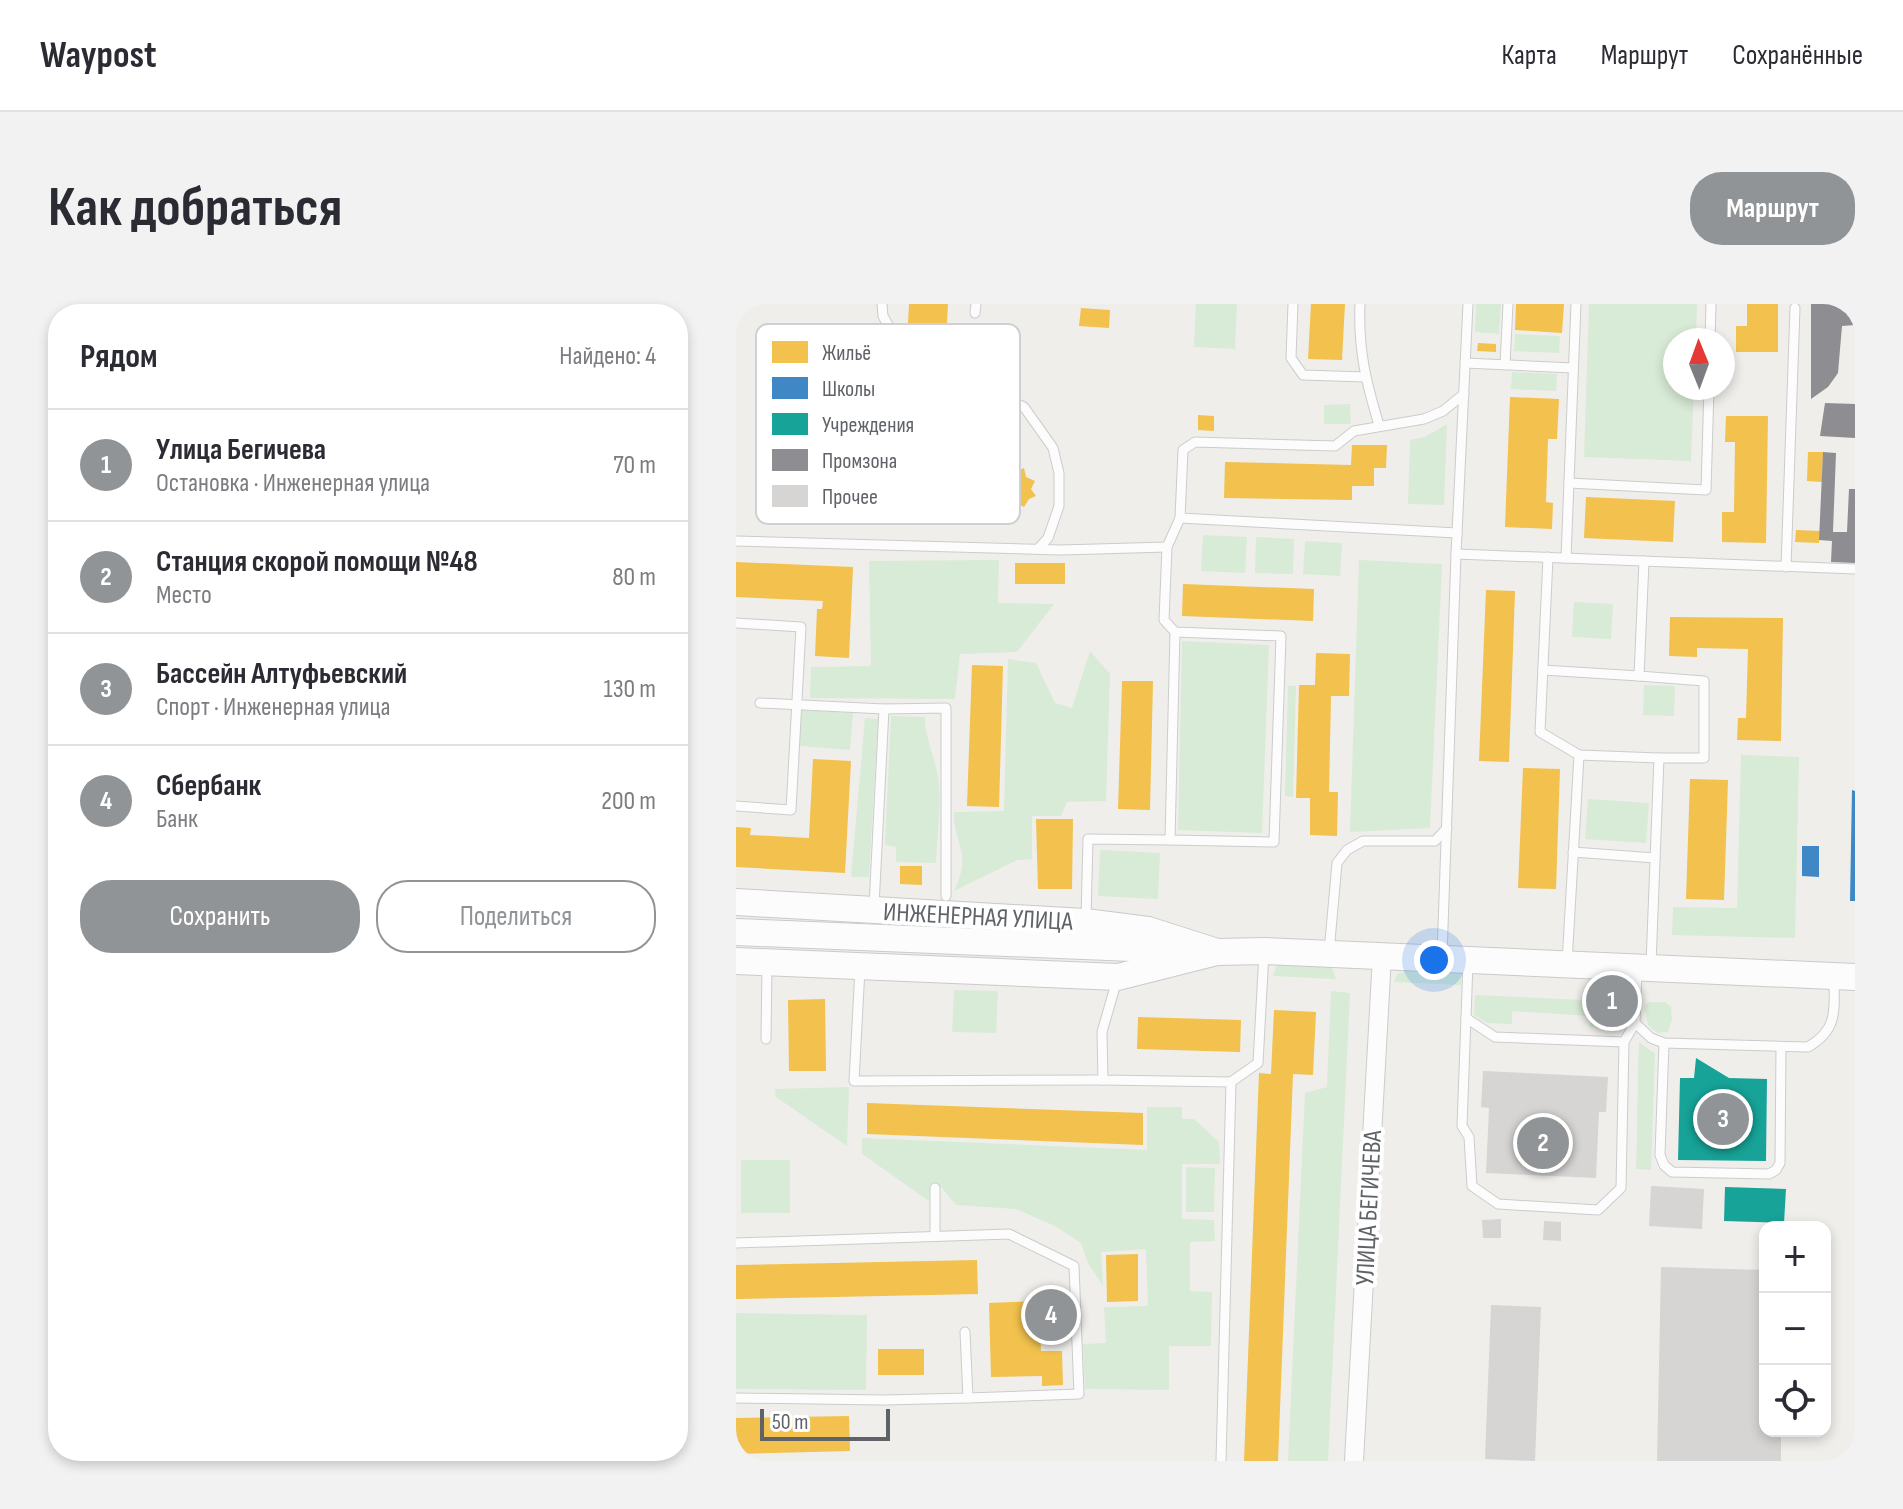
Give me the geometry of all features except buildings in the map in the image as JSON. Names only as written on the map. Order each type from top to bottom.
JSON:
[{"type":"main road","name":"ИНЖЕНЕРНАЯ УЛИЦА","points":[[736,902],[1085,922],[1148,930],[1217,952]]},
{"type":"main road","points":[[736,932],[1217,952]]},
{"type":"main road","name":"ИНЖЕНЕРНАЯ УЛИЦА","points":[[736,961],[1118,977],[1217,952],[1265,951],[1844,976]]},
{"type":"street","name":"УЛИЦА БЕГИЧЕВА","points":[[1354,1461],[1382,956]]},
{"type":"lane","points":[[882,304],[887,324]]},
{"type":"lane","points":[[1293,304],[1291,358],[1303,375],[1365,377]]},
{"type":"lane","points":[[1360,304],[1358,339],[1379,425]]},
{"type":"lane","points":[[1468,304],[1447,828],[1455,959],[1466,1018],[1462,1126],[1469,1137],[1472,1186],[1498,1204],[1598,1210],[1621,1188],[1624,1042],[1635,1023],[1644,968],[1655,858],[1659,758]]},
{"type":"lane","points":[[1505,365],[1508,304]]},
{"type":"lane","points":[[1566,558],[1576,304]]},
{"type":"lane","points":[[1710,328],[1711,304]]},
{"type":"lane","points":[[1786,567],[1795,308]]},
{"type":"lane","points":[[1465,363],[1573,368]]},
{"type":"lane","points":[[1170,840],[1175,632],[1164,620],[1167,547],[1180,518],[1183,450],[1195,442],[1335,446],[1354,431],[1424,419],[1443,411],[1464,394]]},
{"type":"lane","points":[[1569,483],[1706,490],[1709,400]]},
{"type":"lane","points":[[1020,405],[1053,448],[1059,473],[1059,506],[1048,538],[1038,549]]},
{"type":"lane","points":[[1180,518],[1457,533]]},
{"type":"lane","points":[[736,541],[1038,549],[1167,547]]},
{"type":"lane","points":[[1456,554],[1855,569]]},
{"type":"lane","points":[[1543,670],[1704,681],[1704,758],[1579,755],[1540,732],[1548,557]]},
{"type":"lane","points":[[1639,676],[1644,561]]},
{"type":"lane","points":[[736,623],[801,627],[791,810],[736,806]]},
{"type":"lane","points":[[1085,922],[1088,839],[1274,842],[1281,636],[1175,632]]},
{"type":"lane","points":[[760,703],[884,709],[946,708],[946,896]]},
{"type":"lane","points":[[874,909],[884,709]]},
{"type":"lane","points":[[1567,964],[1579,755]]},
{"type":"lane","points":[[1329,953],[1337,863],[1347,850],[1363,841],[1435,841],[1447,828]]},
{"type":"lane","points":[[1573,852],[1655,858]]},
{"type":"lane","points":[[860,968],[854,1081],[1231,1082],[1258,1063],[1265,951]]},
{"type":"lane","points":[[766,1039],[767,963]]},
{"type":"lane","points":[[1635,1023],[1651,1038],[1664,1043],[1808,1047],[1822,1039],[1834,1016],[1844,976]]},
{"type":"lane","points":[[1103,1080],[1102,1032],[1118,977]]},
{"type":"lane","points":[[1466,1018],[1495,1037],[1624,1042]]},
{"type":"lane","points":[[1664,1043],[1660,1155],[1664,1165],[1672,1172],[1769,1174],[1776,1170],[1780,1163],[1781,1047]]},
{"type":"lane","points":[[1221,1461],[1231,1082]]},
{"type":"lane","points":[[935,1188],[935,1236]]},
{"type":"lane","points":[[736,1243],[1009,1234],[1074,1266],[1079,1394],[884,1400],[736,1398]]},
{"type":"lane","points":[[965,1332],[968,1398]]},
{"type":"green space","points":[[1196,304],[1237,304],[1235,349],[1194,347]]},
{"type":"green space","points":[[1476,304],[1501,304],[1499,334],[1475,332]]},
{"type":"green space","points":[[1589,304],[1697,304],[1696,328],[1663,328],[1663,400],[1694,400],[1691,461],[1584,457]]},
{"type":"green space","points":[[1515,334],[1560,336],[1559,353],[1514,351]]},
{"type":"green space","points":[[1512,372],[1557,374],[1556,391],[1511,389]]},
{"type":"green space","points":[[1350,404],[1351,424],[1324,424],[1324,405]]},
{"type":"green space","points":[[1447,424],[1444,505],[1408,504],[1410,440],[1425,437]]},
{"type":"green space","points":[[1203,535],[1247,537],[1245,573],[1201,571]]},
{"type":"green space","points":[[1256,537],[1294,539],[1293,574],[1255,573]]},
{"type":"green space","points":[[1305,541],[1342,543],[1340,576],[1303,574]]},
{"type":"green space","points":[[999,560],[998,603],[1054,604],[1017,652],[960,654],[955,699],[810,698],[811,667],[871,666],[869,561]]},
{"type":"green space","points":[[1359,560],[1442,564],[1430,828],[1350,832]]},
{"type":"green space","points":[[1574,602],[1613,604],[1611,639],[1572,637]]},
{"type":"green space","points":[[1182,641],[1269,645],[1262,833],[1178,830]]},
{"type":"green space","points":[[1090,651],[1110,674],[1106,801],[1067,802],[1061,816],[1032,816],[1032,859],[1017,860],[954,891],[962,858],[954,812],[1004,811],[1008,659],[1036,663],[1055,703],[1072,708]]},
{"type":"green space","points":[[1644,685],[1675,686],[1674,716],[1643,715]]},
{"type":"green space","points":[[1288,686],[1296,686],[1293,797],[1285,796]]},
{"type":"green space","points":[[802,710],[853,713],[850,750],[799,746]]},
{"type":"green space","points":[[891,716],[925,717],[939,785],[936,863],[896,862],[896,847],[885,845]]},
{"type":"green space","points":[[865,718],[878,719],[869,877],[851,877]]},
{"type":"green space","points":[[1741,755],[1799,757],[1795,938],[1672,935],[1673,907],[1737,908]]},
{"type":"green space","points":[[1588,799],[1649,803],[1646,843],[1585,839]]},
{"type":"green space","points":[[1100,850],[1160,853],[1158,899],[1098,896]]},
{"type":"green space","points":[[1278,962],[1331,965],[1336,979],[1273,976]]},
{"type":"green space","points":[[1412,969],[1462,972],[1461,985],[1394,982],[1397,974]]},
{"type":"green space","points":[[954,990],[998,991],[996,1033],[952,1032]]},
{"type":"green space","points":[[1331,991],[1350,993],[1328,1461],[1288,1461],[1305,1093],[1327,1087]]},
{"type":"green space","points":[[1475,995],[1626,1002],[1626,1016],[1621,1025],[1612,1029],[1590,1027],[1589,1016],[1512,1011],[1512,1024],[1487,1023],[1474,1015]]},
{"type":"green space","points":[[1649,1002],[1665,1002],[1671,1007],[1672,1020],[1668,1032],[1657,1033],[1648,1025],[1644,1006]]},
{"type":"green space","points":[[1639,1042],[1655,1054],[1651,1170],[1636,1169]]},
{"type":"green space","points":[[849,1087],[847,1146],[776,1097],[775,1089]]},
{"type":"green space","points":[[1147,1107],[1182,1107],[1182,1119],[1194,1119],[1219,1142],[1220,1164],[1182,1164],[1182,1219],[1214,1220],[1215,1241],[1190,1242],[1190,1291],[1212,1292],[1211,1346],[1169,1346],[1169,1390],[1085,1389],[1083,1344],[1106,1343],[1104,1307],[1148,1306],[1146,1249],[1101,1252],[1103,1286],[1088,1263],[1081,1243],[1055,1226],[1016,1209],[956,1205],[942,1188],[930,1184],[929,1201],[862,1154],[862,1138],[1147,1150]]},
{"type":"green space","points":[[741,1160],[790,1160],[790,1213],[741,1213]]},
{"type":"green space","points":[[1186,1167],[1215,1168],[1214,1212],[1186,1212]]},
{"type":"green space","points":[[736,1313],[867,1315],[866,1390],[736,1389]]},
{"type":"place","name":"Улица Бегичева","points":[[1612,1001]]},
{"type":"place","name":"Бассейн Алтуфьевский","points":[[1723,1119]]},
{"type":"place","name":"Станция скорой помощи №48","points":[[1543,1143]]},
{"type":"place","name":"Сбербанк","points":[[1051,1315]]}]
